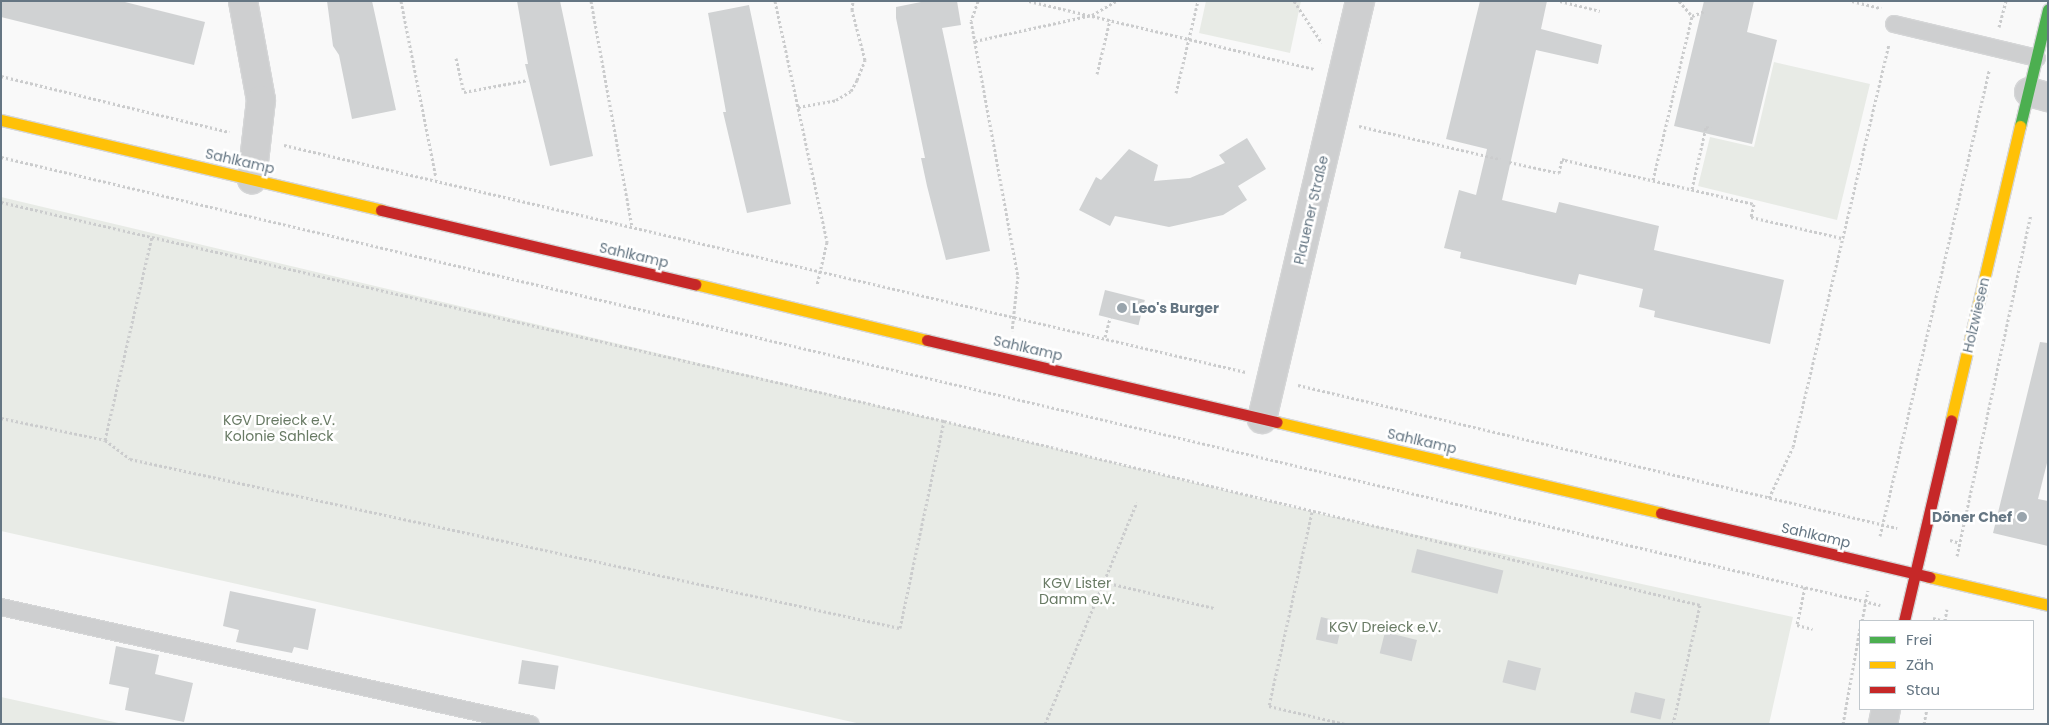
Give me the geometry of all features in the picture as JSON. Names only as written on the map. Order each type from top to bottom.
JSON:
[{"type":"street","points":[[243,1],[261,100],[259,139],[252,179]]},
{"type":"street","name":"Plauener Straße","points":[[1262,419],[1360,1]]},
{"type":"street","name":"Holzwiesen","points":[[1904,620],[2038,94],[2037,58],[2048,10]]},
{"type":"street","name":"Sahlkamp","points":[[1,120],[2048,605]]},
{"type":"street","points":[[1883,724],[1886,710]]},
{"type":"lane","points":[[1894,24],[2037,58]]},
{"type":"lane","points":[[1,607],[530,724]]},
{"type":"path","points":[[401,1],[436,178]]},
{"type":"path","points":[[591,1],[632,227]]},
{"type":"path","points":[[775,1],[827,242],[811,312]]},
{"type":"path","points":[[798,107],[836,100],[851,91],[857,80],[865,60],[852,10],[853,1]]},
{"type":"path","points":[[978,1],[971,20],[1018,276],[1015,315],[1007,359]]},
{"type":"path","points":[[1029,1],[1342,75]]},
{"type":"path","points":[[975,41],[1092,16],[1116,1]]},
{"type":"path","points":[[1176,93],[1198,1]]},
{"type":"path","points":[[1294,1],[1342,75]]},
{"type":"path","points":[[1560,1],[1600,11]]},
{"type":"path","points":[[1679,1],[1692,16]]},
{"type":"path","points":[[1,76],[259,139],[436,178],[820,272],[1015,315],[1882,525],[2006,1]]},
{"type":"path","points":[[1692,16],[1705,11]]},
{"type":"path","points":[[1653,180],[1692,16]]},
{"type":"path","points":[[1097,74],[1110,20]]},
{"type":"path","points":[[1769,498],[1793,447],[1894,24]]},
{"type":"path","points":[[456,58],[464,92],[528,80]]},
{"type":"path","points":[[1332,119],[1500,160]]},
{"type":"path","points":[[1692,189],[1706,127],[1711,128]]},
{"type":"path","points":[[1,157],[1865,601],[1862,620]]},
{"type":"path","points":[[1509,162],[1559,174],[1562,159],[1754,204],[1752,217],[1842,238]]},
{"type":"path","points":[[1,202],[944,421],[1700,605],[1673,724]]},
{"type":"path","points":[[1960,543],[2031,214]]},
{"type":"path","points":[[105,440],[152,237]]},
{"type":"path","points":[[1106,338],[1110,318]]},
{"type":"path","points":[[1,418],[105,440],[130,459],[900,628],[944,421]]},
{"type":"path","points":[[1045,724],[1137,502]]},
{"type":"path","points":[[1312,512],[1269,706],[1345,724]]},
{"type":"path","points":[[1104,582],[1214,608]]},
{"type":"path","points":[[1806,587],[1797,625],[1813,629]]},
{"type":"path","points":[[1843,724],[1859,635]]},
{"type":"path","points":[[1924,724],[1927,710]]},
{"type":"green space","points":[[1206,1],[1301,1],[1290,53],[1199,33]]},
{"type":"green space","points":[[1774,62],[1870,84],[1837,220],[1698,186],[1710,137],[1754,147]]},
{"type":"green space","points":[[1,197],[993,433],[1312,512],[1793,617],[1769,724],[861,724],[1,531]]},
{"type":"green space","points":[[1,697],[123,724],[1,724]]},
{"type":"building","points":[[1,1],[121,1],[205,22],[194,65],[1,17]]},
{"type":"building","points":[[327,1],[372,1],[396,110],[352,119],[339,55],[333,46]]},
{"type":"building","points":[[517,1],[560,1],[593,156],[550,166],[525,64],[528,64]]},
{"type":"building","points":[[926,1],[957,1],[961,25],[942,28],[990,251],[946,260],[921,158],[925,158],[896,18],[896,7]]},
{"type":"building","points":[[1480,1],[1547,1],[1541,29],[1602,45],[1598,64],[1536,50],[1502,200],[1556,213],[1559,202],[1659,226],[1654,250],[1784,280],[1770,344],[1654,317],[1655,311],[1639,307],[1643,289],[1579,274],[1576,285],[1460,258],[1461,252],[1444,248],[1459,190],[1476,195],[1487,149],[1446,139]]},
{"type":"building","points":[[1704,1],[1754,1],[1747,32],[1777,40],[1752,144],[1674,126]]},
{"type":"building","points":[[749,5],[791,204],[747,213],[723,112],[726,112],[708,13]]},
{"type":"building","points":[[1247,138],[1266,169],[1238,186],[1247,200],[1223,215],[1169,227],[1115,216],[1110,226],[1079,210],[1096,177],[1101,180],[1129,149],[1158,165],[1154,181],[1190,178],[1225,163],[1219,155]]},
{"type":"building","name":"Leo's Burger","points":[[1105,290],[1145,300],[1138,325],[1099,315]]},
{"type":"building","points":[[2040,342],[2048,343],[2048,459],[2038,499],[2048,501],[2048,546],[1993,533]]},
{"type":"building","points":[[1417,549],[1503,571],[1498,594],[1411,572]]},
{"type":"building","points":[[230,591],[316,609],[308,650],[294,647],[292,653],[236,642],[239,630],[223,626]]},
{"type":"building","points":[[1321,617],[1342,622],[1337,644],[1316,639]]},
{"type":"building","points":[[1385,632],[1417,640],[1412,661],[1380,653]]},
{"type":"building","points":[[116,646],[159,655],[155,674],[193,683],[184,722],[125,710],[129,688],[109,684]]},
{"type":"building","points":[[522,660],[559,666],[555,689],[518,684]]},
{"type":"building","points":[[1508,660],[1541,668],[1535,691],[1502,682]]},
{"type":"building","points":[[1635,692],[1665,699],[1660,719],[1630,712]]},
{"type":"traffic: fast","points":[[2020,126],[2048,9]]},
{"type":"traffic: slow","points":[[1,120],[381,210]]},
{"type":"traffic: slow","points":[[1951,420],[2020,126]]},
{"type":"traffic: slow","points":[[695,284],[927,340]]},
{"type":"traffic: slow","points":[[1277,422],[1661,513]]},
{"type":"traffic: slow","points":[[1929,577],[2048,605]]},
{"type":"traffic: jam","points":[[381,210],[695,284]]},
{"type":"traffic: jam","points":[[927,340],[1277,422]]},
{"type":"traffic: jam","points":[[1904,620],[1951,420]]},
{"type":"traffic: jam","points":[[1661,513],[1929,577]]},
{"type":"place","name":"Leo's Burger","points":[[1122,308]]},
{"type":"place","name":"Döner Chef","points":[[2022,517]]},
{"type":"park label","name":"KGV Dreieck e.V. Kolonie Sahleck","points":[[279,428]]},
{"type":"park label","name":"KGV Lister Damm e.V.","points":[[1077,592]]},
{"type":"park label","name":"KGV Dreieck e.V.","points":[[1385,627]]}]
